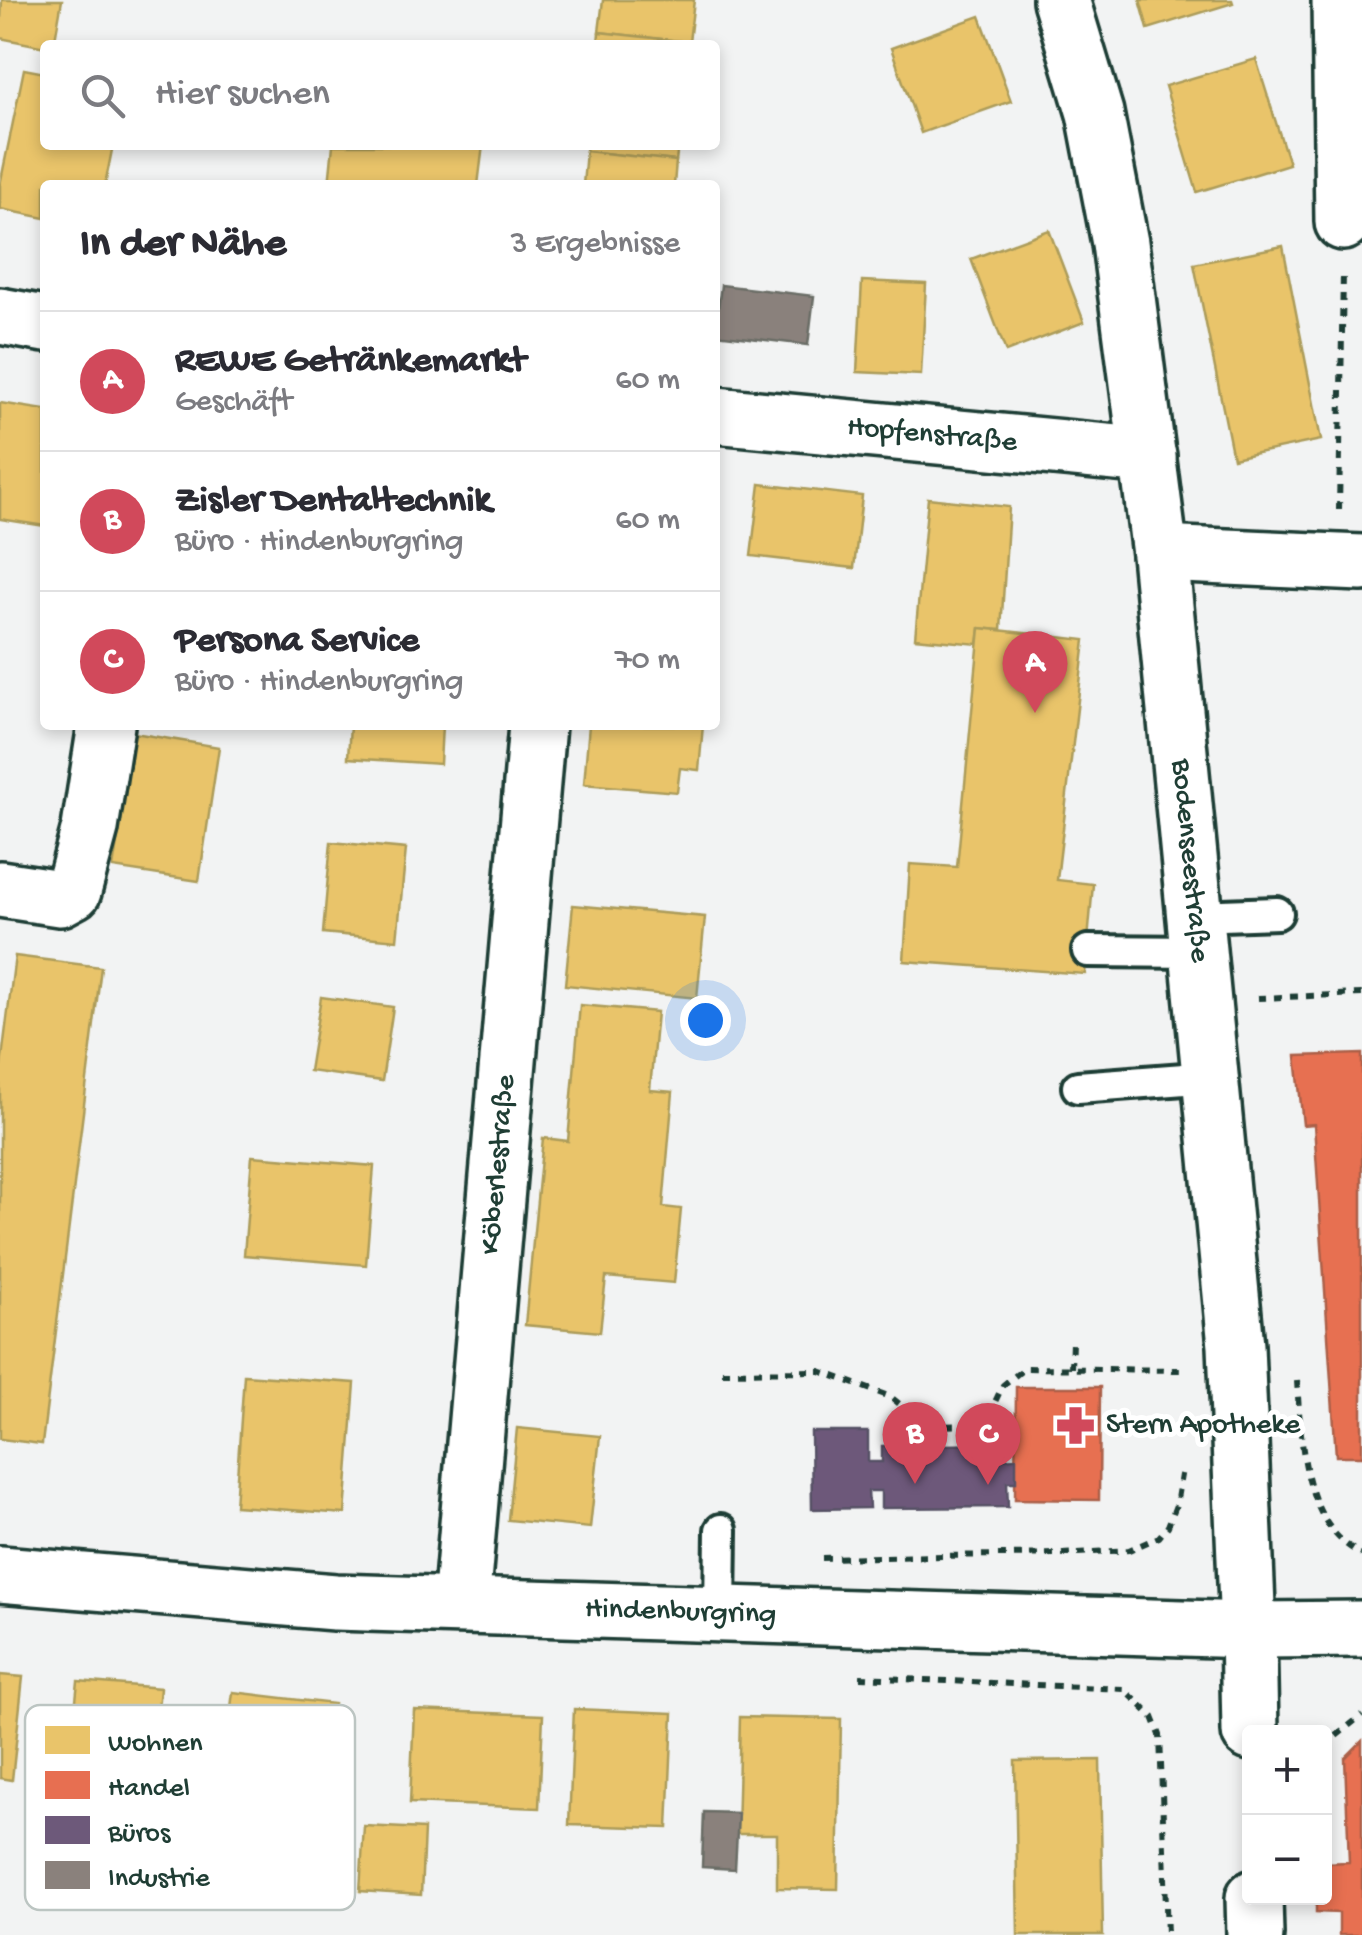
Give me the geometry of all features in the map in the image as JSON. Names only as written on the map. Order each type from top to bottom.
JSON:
[{"type":"street","name":"Bodenseestraße","points":[[1060,0],[1095,113],[1120,243],[1160,554],[1236,1346],[1250,1725]]},
{"type":"street","points":[[1340,0],[1344,222]]},
{"type":"street","points":[[0,316],[40,323]]},
{"type":"street","name":"Hopfenstraße","points":[[720,415],[1148,456]]},
{"type":"street","points":[[1160,554],[1350,562]]},
{"type":"street","points":[[0,889],[60,898],[72,890],[90,828],[105,730]]},
{"type":"street","name":"Köberlestraße","points":[[461,1605],[536,730]]},
{"type":"street","name":"Hindenburgring","points":[[0,1574],[335,1602],[1248,1630],[1362,1628]]},
{"type":"street","points":[[1254,1905],[1255,1935]]},
{"type":"lane","points":[[1088,951],[1197,934],[1277,913]]},
{"type":"lane","points":[[1078,1087],[1210,1077]]},
{"type":"lane","points":[[720,1613],[721,1530]]},
{"type":"path","points":[[1344,222],[1350,562]]},
{"type":"path","points":[[1256,998],[1362,994]]},
{"type":"path","points":[[1072,1342],[1072,1368]]},
{"type":"path","points":[[722,1372],[820,1371],[891,1397],[926,1426],[984,1424],[1003,1385],[1025,1368],[1180,1370]]},
{"type":"path","points":[[818,1558],[1129,1550]]},
{"type":"path","points":[[1124,1689],[1153,1717],[1160,1735],[1167,1935]]},
{"type":"path","points":[[1332,1739],[1362,1715]]},
{"type":"building: Wohnen","points":[[2,0],[62,0],[55,40],[40,40],[40,46],[0,38]]},
{"type":"building: Wohnen","points":[[603,0],[694,0],[689,40],[599,32]]},
{"type":"building: Wohnen","points":[[1140,0],[1232,0],[1233,3],[1148,29]]},
{"type":"building: Wohnen","points":[[980,16],[1011,101],[921,133],[891,48]]},
{"type":"building: Wohnen","points":[[599,32],[671,40],[598,40]]},
{"type":"building: Wohnen","points":[[1256,59],[1289,164],[1197,192],[1165,86]]},
{"type":"building: Wohnen","points":[[24,69],[40,72],[40,150],[112,150],[106,180],[40,180],[40,217],[0,209],[0,185]]},
{"type":"building: Wohnen","points":[[332,150],[482,150],[479,180],[330,180]]},
{"type":"building: Wohnen","points":[[586,150],[677,150],[676,161]]},
{"type":"building: Wohnen","points":[[586,151],[676,161],[674,180],[583,180]]},
{"type":"building: Wohnen","points":[[1049,230],[1084,322],[1006,352],[971,259]]},
{"type":"building: Wohnen","points":[[1283,246],[1321,440],[1233,458],[1194,264]]},
{"type":"building: Wohnen","points":[[862,281],[926,284],[921,375],[857,372]]},
{"type":"building: Wohnen","points":[[0,403],[40,409],[40,525],[0,519]]},
{"type":"building: Wohnen","points":[[760,484],[862,496],[854,568],[751,556]]},
{"type":"building: Wohnen","points":[[928,498],[1009,507],[1001,630],[980,628],[978,644],[915,638]]},
{"type":"building: Wohnen","points":[[980,628],[1085,640],[1057,880],[1093,884],[1085,974],[904,961],[910,864],[957,867]]},
{"type":"building: Wohnen","points":[[350,730],[442,730],[440,764],[348,758]]},
{"type":"building: Wohnen","points":[[589,730],[703,730],[699,770],[680,768],[677,792],[584,784]]},
{"type":"building: Wohnen","points":[[134,733],[219,747],[199,881],[113,868]]},
{"type":"building: Wohnen","points":[[331,842],[406,849],[397,940],[323,933]]},
{"type":"building: Wohnen","points":[[573,905],[705,917],[697,998],[565,985]]},
{"type":"building: Wohnen","points":[[15,956],[101,967],[42,1444],[0,1439],[0,1074]]},
{"type":"building: Wohnen","points":[[321,997],[393,1007],[382,1081],[309,1071]]},
{"type":"building: Wohnen","points":[[580,1005],[657,1012],[650,1090],[673,1092],[663,1207],[681,1209],[674,1283],[606,1277],[600,1332],[525,1325],[543,1138],[568,1141]]},
{"type":"building: Wohnen","points":[[252,1156],[374,1166],[366,1265],[244,1255]]},
{"type":"building: Wohnen","points":[[244,1375],[355,1383],[345,1514],[235,1506]]},
{"type":"building: Wohnen","points":[[517,1428],[600,1436],[590,1528],[508,1520]]},
{"type":"building: Wohnen","points":[[0,1675],[23,1677],[12,1780],[0,1778]]},
{"type":"building: Wohnen","points":[[78,1681],[160,1688],[158,1705],[76,1705]]},
{"type":"building: Wohnen","points":[[233,1692],[334,1704],[334,1705],[231,1705]]},
{"type":"building: Wohnen","points":[[574,1709],[673,1713],[668,1828],[569,1825]]},
{"type":"building: Wohnen","points":[[414,1710],[543,1715],[539,1808],[410,1803]]},
{"type":"building: Wohnen","points":[[740,1717],[841,1719],[838,1889],[777,1888],[777,1834],[737,1834]]},
{"type":"building: Wohnen","points":[[1100,1760],[1103,1935],[1018,1935],[1015,1761]]},
{"type":"building: Wohnen","points":[[364,1826],[424,1829],[421,1895],[360,1891]]},
{"type":"building: Handel","points":[[1362,1054],[1362,1456],[1336,1456],[1314,1124],[1303,1125],[1296,1056]]},
{"type":"building: Handel","points":[[1016,1387],[1100,1387],[1099,1500],[1015,1499]]},
{"type":"building: Handel","points":[[1362,1741],[1362,1935],[1339,1935],[1339,1913],[1316,1912],[1316,1905],[1332,1905],[1332,1863],[1349,1862],[1345,1758]]},
{"type":"building: Büros","points":[[811,1432],[868,1432],[868,1462],[882,1462],[882,1446],[1000,1444],[1000,1459],[1016,1458],[1016,1482],[1007,1482],[1008,1507],[881,1508],[881,1491],[868,1491],[869,1508],[812,1509]]},
{"type":"building: Industrie","points":[[721,285],[814,296],[808,345],[720,335]]},
{"type":"building: Industrie","points":[[704,1812],[738,1813],[735,1869],[702,1867]]},
{"type":"place","name":"REWE Getränkemarkt","points":[[1035,713]]},
{"type":"place","name":"Stern Apotheke","points":[[1076,1426]]},
{"type":"place","name":"Zisler Dentaltechnik","points":[[915,1484]]},
{"type":"place","name":"Persona Service","points":[[988,1485]]}]
